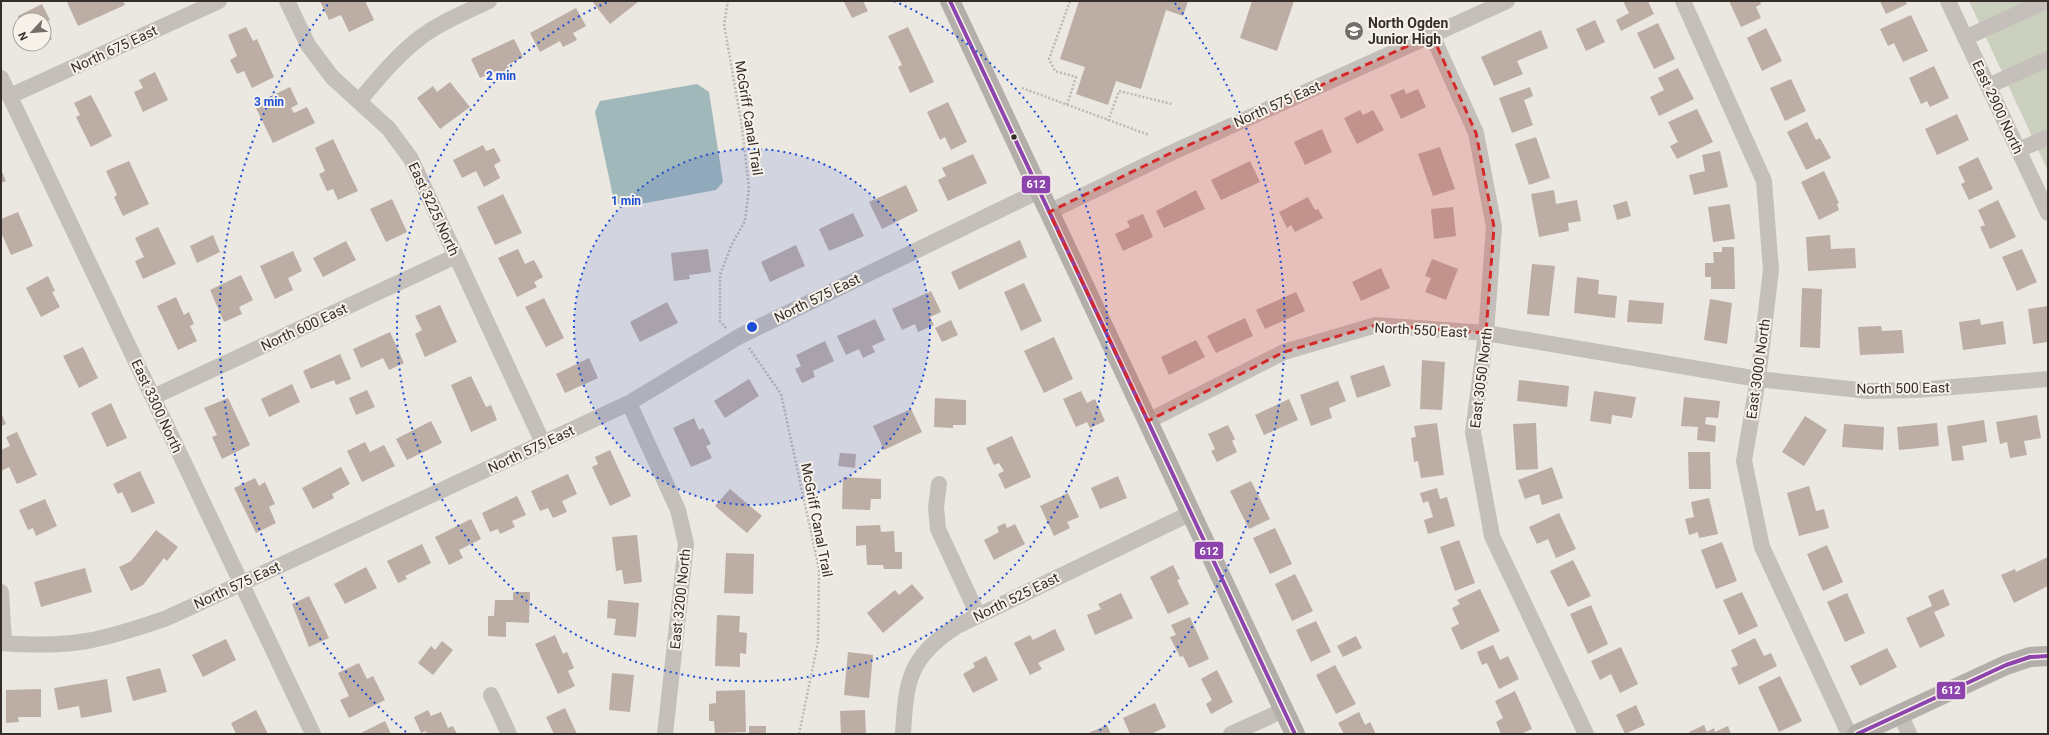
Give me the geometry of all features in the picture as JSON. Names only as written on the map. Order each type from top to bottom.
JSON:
[{"type":"main road","points":[[950,1],[1295,734]]},
{"type":"main road","points":[[1857,734],[2006,665],[2030,657],[2048,656]]},
{"type":"street","name":"North 675 East","points":[[10,96],[218,1]]},
{"type":"street","name":"East 3225 North","points":[[287,1],[308,45],[332,77],[389,129],[411,159],[543,443]]},
{"type":"street","points":[[358,101],[404,51],[422,36],[440,24],[489,1]]},
{"type":"street","name":"North 575 East","points":[[1049,212],[1171,153],[1508,1]]},
{"type":"street","name":"East 3000 North","points":[[1683,1],[1764,181],[1771,270],[1758,379],[1744,461],[1762,547],[1849,734]]},
{"type":"street","name":"East 2900 North","points":[[1948,1],[2048,213]]},
{"type":"street","points":[[1965,38],[2046,1]]},
{"type":"street","name":"East 3050 North","points":[[1432,36],[1476,133],[1494,227],[1486,333],[1473,432],[1492,536],[1586,734]]},
{"type":"street","points":[[1988,86],[2048,59]]},
{"type":"street","name":"East 3300 North","points":[[1,78],[313,734]]},
{"type":"street","points":[[2018,150],[2048,137]]},
{"type":"street","name":"North 575 East","points":[[2,643],[45,645],[87,642],[167,618],[629,403],[740,336],[1039,191]]},
{"type":"street","name":"North 600 East","points":[[153,398],[456,256]]},
{"type":"street","name":"North 550 East","points":[[1148,420],[1284,352],[1376,325],[1486,333],[1758,379]]},
{"type":"street","name":"North 500 East","points":[[1758,379],[1874,391],[1916,390],[2048,379]]},
{"type":"street","name":"East 3200 North","points":[[629,403],[678,510],[686,544],[665,734]]},
{"type":"street","points":[[940,484],[936,507],[938,529],[978,615]]},
{"type":"street","name":"North 525 East","points":[[903,734],[905,696],[909,678],[916,663],[941,636],[978,615],[1191,513]]},
{"type":"street","points":[[1,592],[2,643]]},
{"type":"street","points":[[491,695],[509,734]]},
{"type":"street","points":[[1231,734],[1284,710]]},
{"type":"street","points":[[1900,714],[1909,734]]},
{"type":"path","name":"McGriff Canal Trail","points":[[725,327],[720,321],[720,275],[731,246],[745,221],[750,188],[742,127],[724,24],[728,1]]},
{"type":"path","points":[[1067,105],[1076,77],[1055,71],[1049,59],[1070,1]]},
{"type":"path","points":[[1022,88],[1149,136]]},
{"type":"path","points":[[1108,121],[1119,91],[1172,104]]},
{"type":"path","name":"McGriff Canal Trail","points":[[744,345],[753,351],[781,394],[819,569],[818,642],[799,734]]},
{"type":"highlighted area","points":[[1432,35],[1476,133],[1494,227],[1486,333],[1376,325],[1284,352],[1148,421],[1049,212],[1171,153]]},
{"type":"green space","points":[[1969,1],[2048,1],[2048,171]]},
{"type":"water","points":[[697,84],[709,92],[723,182],[716,190],[624,207],[614,201],[595,112],[600,101]]},
{"type":"building","points":[[123,1],[125,5],[78,26],[67,2]]},
{"type":"building","points":[[320,1],[365,1],[374,20],[349,32],[341,15],[329,20]]},
{"type":"building","points":[[592,1],[637,1],[638,2],[610,24]]},
{"type":"building","points":[[863,1],[868,11],[852,18],[844,2]]},
{"type":"building","points":[[1079,1],[1188,1],[1183,16],[1166,10],[1141,89],[1116,81],[1108,105],[1076,94],[1085,67],[1060,59]]},
{"type":"building","points":[[1252,1],[1294,1],[1277,51],[1240,38]]},
{"type":"building","points":[[1623,1],[1648,1],[1654,14],[1621,31],[1616,20],[1629,13]]},
{"type":"building","points":[[1729,1],[1760,1],[1761,4],[1756,7],[1761,18],[1741,27]]},
{"type":"building","points":[[1880,1],[1905,1],[1907,4],[1886,14]]},
{"type":"building","points":[[42,4],[46,12],[26,12]]},
{"type":"building","points":[[576,8],[586,26],[573,33],[577,40],[563,47],[560,41],[540,52],[530,33]]},
{"type":"building","points":[[1911,15],[1928,51],[1903,62],[1894,43],[1888,46],[1880,29]]},
{"type":"building","points":[[1595,20],[1605,42],[1586,51],[1576,29]]},
{"type":"building","points":[[1658,23],[1675,59],[1654,69],[1637,33]]},
{"type":"building","points":[[246,27],[253,41],[257,39],[274,77],[252,88],[244,71],[237,74],[230,60],[237,56],[228,35]]},
{"type":"building","points":[[908,27],[934,82],[910,93],[898,67],[902,65],[888,36]]},
{"type":"building","points":[[1766,28],[1782,61],[1762,71],[1747,38]]},
{"type":"building","points":[[1541,30],[1548,48],[1517,61],[1523,74],[1494,86],[1481,57]]},
{"type":"building","points":[[514,39],[523,57],[507,65],[511,73],[498,80],[494,72],[480,78],[471,59]]},
{"type":"building","points":[[1934,66],[1949,98],[1930,107],[1927,101],[1921,104],[1909,78]]},
{"type":"building","points":[[1678,68],[1694,99],[1659,116],[1650,97],[1664,90],[1658,78]]},
{"type":"building","points":[[155,72],[168,100],[143,112],[134,92],[143,88],[139,80]]},
{"type":"building","points":[[1791,79],[1806,111],[1785,121],[1770,88]]},
{"type":"building","points":[[450,82],[470,107],[440,129],[417,98],[433,86],[437,92]]},
{"type":"building","points":[[290,87],[298,104],[291,108],[294,113],[307,107],[315,123],[273,143],[254,104]]},
{"type":"building","points":[[1530,87],[1533,96],[1524,100],[1533,125],[1512,133],[1499,98]]},
{"type":"building","points":[[1404,89],[1406,94],[1418,89],[1426,107],[1401,119],[1390,95]]},
{"type":"building","points":[[91,95],[112,136],[91,147],[76,117],[80,115],[74,103]]},
{"type":"building","points":[[948,102],[967,142],[951,150],[945,137],[940,140],[927,112]]},
{"type":"building","points":[[1697,109],[1713,142],[1677,159],[1670,146],[1678,142],[1668,122]]},
{"type":"building","points":[[1360,110],[1363,115],[1373,110],[1384,130],[1357,144],[1344,118]]},
{"type":"building","points":[[1957,114],[1969,140],[1937,155],[1925,129]]},
{"type":"building","points":[[1807,122],[1816,140],[1820,138],[1831,158],[1806,170],[1787,132]]},
{"type":"building","points":[[1322,129],[1332,152],[1305,165],[1294,142]]},
{"type":"building","points":[[1536,137],[1550,178],[1529,185],[1515,144]]},
{"type":"building","points":[[333,139],[358,191],[338,200],[333,189],[327,191],[319,174],[325,171],[315,148]]},
{"type":"building","points":[[483,145],[486,151],[494,148],[501,161],[494,165],[500,178],[484,187],[476,171],[462,178],[453,160]]},
{"type":"building","points":[[1440,147],[1455,189],[1433,196],[1418,154]]},
{"type":"building","points":[[1720,151],[1728,187],[1694,195],[1689,175],[1705,171],[1702,155]]},
{"type":"building","points":[[973,154],[987,183],[948,201],[938,180],[946,176],[942,168]]},
{"type":"building","points":[[1978,157],[1993,189],[1969,200],[1961,184],[1965,182],[1958,167]]},
{"type":"building","points":[[129,161],[149,204],[123,216],[114,197],[117,195],[106,171]]},
{"type":"building","points":[[1250,161],[1260,182],[1221,200],[1211,180]]},
{"type":"building","points":[[1,169],[6,181],[1,183]]},
{"type":"building","points":[[1824,171],[1839,203],[1837,204],[1839,210],[1819,220],[1801,182]]},
{"type":"building","points":[[906,185],[918,211],[882,229],[869,202]]},
{"type":"building","points":[[1196,190],[1205,209],[1164,228],[1156,211]]},
{"type":"building","points":[[1554,190],[1556,204],[1577,200],[1581,221],[1568,223],[1569,231],[1539,237],[1531,194]]},
{"type":"building","points":[[503,194],[522,233],[495,245],[477,207]]},
{"type":"building","points":[[1308,197],[1315,210],[1318,209],[1323,218],[1295,232],[1291,225],[1287,228],[1279,212]]},
{"type":"building","points":[[392,199],[407,232],[386,242],[370,209]]},
{"type":"building","points":[[1998,200],[2016,237],[1990,249],[1980,227],[1985,225],[1978,210]]},
{"type":"building","points":[[1627,201],[1631,216],[1617,220],[1613,205]]},
{"type":"building","points":[[1730,204],[1735,239],[1713,242],[1708,207]]},
{"type":"building","points":[[1453,207],[1456,236],[1434,239],[1431,209]]},
{"type":"building","points":[[18,212],[33,246],[11,255],[1,232],[1,219]]},
{"type":"building","points":[[853,213],[864,236],[829,251],[819,229]]},
{"type":"building","points":[[1143,214],[1153,237],[1123,251],[1115,234],[1130,227],[1127,221]]},
{"type":"building","points":[[158,227],[176,264],[143,279],[135,261],[144,257],[135,238]]},
{"type":"building","points":[[213,235],[220,252],[197,263],[190,246]]},
{"type":"building","points":[[1830,235],[1831,249],[1855,248],[1856,268],[1808,271],[1806,237]]},
{"type":"building","points":[[1020,240],[1027,257],[959,290],[951,272]]},
{"type":"building","points":[[346,241],[356,260],[323,277],[313,258]]},
{"type":"building","points":[[796,245],[805,266],[770,282],[761,262]]},
{"type":"building","points":[[1722,247],[1734,247],[1735,289],[1711,289],[1711,277],[1705,277],[1705,263],[1714,263],[1713,252],[1722,252]]},
{"type":"building","points":[[518,249],[525,264],[534,260],[543,277],[534,282],[537,287],[517,297],[498,258]]},
{"type":"building","points":[[708,249],[711,272],[689,275],[690,279],[674,281],[671,253]]},
{"type":"building","points":[[2022,249],[2037,282],[2017,291],[2002,257]]},
{"type":"building","points":[[293,251],[302,271],[288,278],[293,290],[275,299],[260,266]]},
{"type":"building","points":[[1432,259],[1458,269],[1446,300],[1425,292],[1431,278],[1425,276]]},
{"type":"building","points":[[1532,264],[1555,266],[1549,316],[1527,314]]},
{"type":"building","points":[[1381,268],[1390,288],[1361,301],[1352,282]]},
{"type":"building","points":[[241,275],[253,300],[239,307],[242,314],[224,322],[210,290]]},
{"type":"building","points":[[48,276],[55,291],[52,292],[60,307],[41,317],[26,288]]},
{"type":"building","points":[[1577,277],[1599,280],[1598,294],[1617,296],[1615,318],[1574,313]]},
{"type":"building","points":[[1024,283],[1042,321],[1021,331],[1004,292]]},
{"type":"building","points":[[1802,288],[1822,289],[1820,348],[1800,347]]},
{"type":"building","points":[[931,291],[941,312],[930,317],[934,325],[918,332],[915,324],[902,330],[892,309]]},
{"type":"building","points":[[1296,292],[1305,311],[1265,329],[1256,310]]},
{"type":"building","points":[[176,297],[184,315],[189,312],[194,324],[190,326],[197,341],[178,350],[157,306]]},
{"type":"building","points":[[544,298],[564,338],[546,347],[525,307]]},
{"type":"building","points":[[1710,299],[1732,303],[1727,344],[1704,340]]},
{"type":"building","points":[[1629,300],[1664,303],[1662,324],[1627,322]]},
{"type":"building","points":[[667,302],[678,323],[640,342],[630,322]]},
{"type":"building","points":[[440,305],[457,342],[425,357],[415,334],[422,330],[415,316]]},
{"type":"building","points":[[2048,306],[2048,342],[2033,344],[2028,309]]},
{"type":"building","points":[[1245,318],[1253,336],[1216,353],[1207,336]]},
{"type":"building","points":[[875,319],[885,340],[872,346],[875,352],[863,358],[859,349],[846,355],[837,336]]},
{"type":"building","points":[[1980,319],[1981,325],[2003,321],[2006,344],[1963,350],[1959,322]]},
{"type":"building","points":[[951,320],[958,335],[942,342],[935,328]]},
{"type":"building","points":[[1881,326],[1882,331],[1902,330],[1904,353],[1860,355],[1858,327]]},
{"type":"building","points":[[390,332],[404,363],[389,370],[383,358],[361,368],[353,349]]},
{"type":"building","points":[[1054,337],[1073,379],[1044,393],[1024,351]]},
{"type":"building","points":[[1196,340],[1205,357],[1169,375],[1161,357]]},
{"type":"building","points":[[825,341],[834,361],[813,371],[815,377],[802,383],[795,369],[801,366],[796,355]]},
{"type":"building","points":[[83,347],[98,378],[79,388],[63,356]]},
{"type":"building","points":[[340,354],[351,379],[336,385],[334,380],[311,389],[303,371]]},
{"type":"building","points":[[589,358],[598,378],[565,393],[556,374]]},
{"type":"building","points":[[1422,360],[1445,362],[1442,410],[1420,409]]},
{"type":"building","points":[[1384,365],[1391,386],[1357,398],[1350,376]]},
{"type":"building","points":[[471,376],[486,407],[491,405],[497,420],[471,432],[451,385]]},
{"type":"building","points":[[749,379],[759,396],[725,418],[714,401]]},
{"type":"building","points":[[1519,380],[1569,386],[1567,407],[1517,401]]},
{"type":"building","points":[[1338,381],[1346,401],[1329,408],[1332,418],[1311,426],[1300,395]]},
{"type":"building","points":[[292,384],[300,402],[269,417],[261,399]]},
{"type":"building","points":[[367,390],[375,407],[356,415],[349,398]]},
{"type":"building","points":[[1081,391],[1087,403],[1095,399],[1105,421],[1090,428],[1087,422],[1076,427],[1063,399]]},
{"type":"building","points":[[1594,391],[1636,397],[1632,418],[1612,415],[1611,424],[1590,421]]},
{"type":"building","points":[[1684,397],[1720,401],[1718,418],[1706,417],[1705,424],[1716,426],[1715,442],[1697,440],[1698,427],[1681,426]]},
{"type":"building","points":[[228,398],[250,445],[222,459],[212,437],[217,435],[204,408]]},
{"type":"building","points":[[935,398],[966,400],[966,425],[953,425],[953,428],[934,427]]},
{"type":"building","points":[[1289,399],[1298,420],[1264,435],[1255,415]]},
{"type":"building","points":[[111,403],[127,438],[107,447],[91,413]]},
{"type":"building","points":[[911,409],[922,432],[884,450],[873,426]]},
{"type":"building","points":[[1,413],[6,424],[1,426]]},
{"type":"building","points":[[2037,415],[2041,438],[2024,441],[2027,455],[2010,458],[2007,442],[2000,444],[1996,422]]},
{"type":"building","points":[[1805,416],[1827,430],[1804,466],[1782,452]]},
{"type":"building","points":[[694,418],[699,430],[703,428],[711,444],[706,446],[712,458],[691,467],[673,428]]},
{"type":"building","points":[[1984,420],[1987,442],[1962,446],[1964,460],[1952,461],[1947,426]]},
{"type":"building","points":[[431,421],[442,443],[407,460],[396,439]]},
{"type":"building","points":[[1437,423],[1444,475],[1421,478],[1418,461],[1414,462],[1411,438],[1416,437],[1414,426]]},
{"type":"building","points":[[1536,423],[1538,469],[1516,470],[1513,424]]},
{"type":"building","points":[[1937,423],[1939,446],[1899,450],[1897,427]]},
{"type":"building","points":[[1844,424],[1884,427],[1883,450],[1842,447]]},
{"type":"building","points":[[1228,425],[1235,439],[1232,441],[1237,452],[1217,462],[1211,451],[1215,449],[1208,434]]},
{"type":"building","points":[[17,432],[37,475],[17,484],[9,467],[1,471],[1,450],[10,446],[6,437]]},
{"type":"building","points":[[1012,436],[1031,477],[1005,489],[998,474],[1004,471],[999,463],[994,465],[986,448]]},
{"type":"building","points":[[365,442],[370,452],[384,445],[395,466],[362,482],[347,451]]},
{"type":"building","points":[[610,450],[631,496],[610,506],[592,467],[598,464],[595,457]]},
{"type":"building","points":[[1688,452],[1710,452],[1711,489],[1689,489]]},
{"type":"building","points":[[840,453],[856,454],[855,468],[838,466]]},
{"type":"building","points":[[341,467],[350,484],[332,494],[334,498],[313,509],[302,488]]},
{"type":"building","points":[[1552,467],[1563,498],[1542,505],[1539,494],[1525,499],[1518,480]]},
{"type":"building","points":[[140,471],[155,503],[132,513],[122,492],[118,494],[113,484]]},
{"type":"building","points":[[568,474],[577,494],[562,501],[567,512],[553,518],[548,508],[540,511],[531,491]]},
{"type":"building","points":[[1118,476],[1127,498],[1100,509],[1091,488]]},
{"type":"building","points":[[843,477],[881,479],[881,499],[871,499],[870,510],[842,509]]},
{"type":"building","points":[[255,478],[259,486],[265,482],[275,504],[269,507],[276,523],[256,533],[234,488]]},
{"type":"building","points":[[1251,481],[1270,519],[1249,529],[1230,491]]},
{"type":"building","points":[[1809,486],[1816,511],[1824,509],[1829,528],[1799,536],[1787,493]]},
{"type":"building","points":[[1437,488],[1440,499],[1447,497],[1455,526],[1428,534],[1424,520],[1433,517],[1428,501],[1423,503],[1420,493]]},
{"type":"building","points":[[730,489],[762,516],[747,533],[715,506]]},
{"type":"building","points":[[1068,493],[1079,517],[1067,522],[1070,528],[1054,536],[1040,506]]},
{"type":"building","points":[[517,496],[526,515],[512,521],[515,527],[500,534],[498,529],[490,532],[482,513]]},
{"type":"building","points":[[1709,498],[1718,534],[1699,538],[1698,532],[1689,535],[1685,519],[1694,517],[1691,502]]},
{"type":"building","points":[[45,499],[57,526],[36,536],[33,528],[28,530],[19,510]]},
{"type":"building","points":[[1559,513],[1576,549],[1556,558],[1548,539],[1537,544],[1529,527]]},
{"type":"building","points":[[471,519],[481,539],[459,550],[463,558],[449,565],[435,537]]},
{"type":"building","points":[[1005,523],[1007,528],[1015,524],[1025,544],[994,560],[984,540],[999,532],[997,527]]},
{"type":"building","points":[[880,525],[881,532],[894,531],[895,552],[902,552],[902,569],[884,569],[883,565],[867,565],[866,545],[856,546],[856,526]]},
{"type":"building","points":[[1275,528],[1292,564],[1270,574],[1253,538]]},
{"type":"building","points":[[156,530],[178,547],[167,561],[164,558],[143,585],[131,591],[119,567],[131,561]]},
{"type":"building","points":[[637,535],[642,582],[624,584],[622,570],[616,571],[612,537]]},
{"type":"building","points":[[1459,540],[1475,583],[1455,591],[1440,547]]},
{"type":"building","points":[[1722,542],[1737,581],[1716,589],[1701,550]]},
{"type":"building","points":[[422,544],[431,563],[405,576],[407,579],[398,583],[387,561]]},
{"type":"building","points":[[1827,545],[1843,582],[1823,591],[1807,554]]},
{"type":"building","points":[[726,553],[754,554],[753,594],[724,593]]},
{"type":"building","points":[[2048,557],[2048,586],[2014,603],[2001,575],[2015,569],[2016,572]]},
{"type":"building","points":[[1573,560],[1591,596],[1568,607],[1550,571]]},
{"type":"building","points":[[1173,565],[1180,579],[1177,580],[1189,604],[1168,614],[1150,577]]},
{"type":"building","points":[[366,567],[377,588],[345,604],[334,584]]},
{"type":"building","points":[[85,568],[92,592],[41,607],[34,582]]},
{"type":"building","points":[[1295,574],[1313,611],[1292,621],[1275,584]]},
{"type":"building","points":[[912,584],[924,598],[883,633],[867,613],[895,590],[899,595]]},
{"type":"building","points":[[1480,589],[1500,631],[1461,650],[1451,628],[1459,624],[1452,608],[1460,604],[1457,600]]},
{"type":"building","points":[[1943,589],[1950,605],[1934,612],[1945,636],[1920,648],[1906,618],[1932,606],[1928,596]]},
{"type":"building","points":[[513,592],[530,592],[529,623],[506,622],[506,637],[488,636],[488,616],[494,616],[495,600],[513,600]]},
{"type":"building","points":[[1742,592],[1758,626],[1739,635],[1723,600]]},
{"type":"building","points":[[1121,593],[1133,618],[1095,635],[1087,615],[1101,609],[1098,604]]},
{"type":"building","points":[[1847,593],[1865,633],[1845,642],[1827,602]]},
{"type":"building","points":[[309,596],[329,638],[309,647],[292,604]]},
{"type":"building","points":[[608,600],[639,603],[636,637],[614,635],[616,619],[607,618]]},
{"type":"building","points":[[1591,605],[1608,644],[1588,654],[1570,614]]},
{"type":"building","points":[[717,615],[740,616],[739,632],[747,633],[746,654],[740,653],[740,667],[715,666]]},
{"type":"building","points":[[1190,617],[1209,659],[1189,668],[1183,656],[1180,657],[1170,637],[1176,635],[1171,625]]},
{"type":"building","points":[[1316,621],[1331,652],[1311,662],[1296,630]]},
{"type":"building","points":[[1055,629],[1065,650],[1038,663],[1042,669],[1030,675],[1014,643],[1030,635],[1033,640]]},
{"type":"building","points":[[555,635],[563,654],[567,652],[574,668],[568,671],[575,686],[558,694],[535,644]]},
{"type":"building","points":[[1356,636],[1362,648],[1343,657],[1337,646]]},
{"type":"building","points":[[1755,638],[1764,656],[1771,653],[1777,666],[1739,685],[1731,668],[1738,665],[1731,650]]},
{"type":"building","points":[[226,639],[236,660],[203,677],[192,655]]},
{"type":"building","points":[[442,641],[453,650],[433,675],[418,663],[431,646],[435,650]]},
{"type":"building","points":[[1493,645],[1500,660],[1508,656],[1519,679],[1499,689],[1487,663],[1482,665],[1477,652]]},
{"type":"building","points":[[1621,647],[1638,684],[1620,693],[1611,674],[1600,680],[1591,661]]},
{"type":"building","points":[[1887,648],[1897,667],[1860,686],[1850,666]]},
{"type":"building","points":[[848,652],[873,655],[869,698],[844,695]]},
{"type":"building","points":[[986,656],[998,680],[973,693],[963,674],[975,667],[973,663]]},
{"type":"building","points":[[359,663],[367,679],[373,676],[385,700],[349,718],[340,700],[349,696],[338,673]]},
{"type":"building","points":[[1335,665],[1356,704],[1336,714],[1316,675]]},
{"type":"building","points":[[160,668],[167,692],[133,701],[126,677]]},
{"type":"building","points":[[1217,670],[1233,702],[1211,714],[1206,704],[1212,700],[1201,679]]},
{"type":"building","points":[[612,673],[634,675],[630,712],[609,710]]},
{"type":"building","points":[[1780,676],[1802,721],[1779,732],[1758,687]]},
{"type":"building","points":[[107,679],[112,712],[81,718],[79,706],[58,710],[54,688]]},
{"type":"building","points":[[41,689],[41,717],[18,717],[19,722],[6,723],[6,690]]},
{"type":"building","points":[[745,690],[746,732],[715,733],[714,721],[709,721],[709,704],[716,703],[716,691]]},
{"type":"building","points":[[1515,691],[1532,729],[1521,734],[1501,734],[1496,722],[1503,718],[1495,701]]},
{"type":"building","points":[[1155,703],[1166,727],[1151,734],[1130,734],[1123,718]]},
{"type":"building","points":[[1636,705],[1645,725],[1625,734],[1616,715]]},
{"type":"building","points":[[565,708],[577,734],[554,734],[546,717]]},
{"type":"building","points":[[256,710],[268,734],[236,734],[231,723]]},
{"type":"building","points":[[428,710],[431,716],[441,712],[448,728],[453,726],[457,734],[427,734],[426,731],[421,733],[414,717]]},
{"type":"building","points":[[865,710],[866,734],[841,734],[840,711]]},
{"type":"building","points":[[1359,712],[1365,725],[1370,722],[1376,734],[1344,734],[1338,723]]},
{"type":"building","points":[[385,721],[391,734],[359,734]]},
{"type":"building","points":[[1107,725],[1111,734],[1086,734]]},
{"type":"building","points":[[1704,725],[1707,732],[1714,728],[1715,732],[1728,726],[1731,734],[1690,734],[1689,732]]},
{"type":"building","points":[[749,726],[766,726],[766,734],[749,734]]},
{"type":"transit line","name":"612","points":[[950,1],[1295,734]]},
{"type":"transit line","name":"612","points":[[1857,734],[2006,665],[2030,657],[2048,656]]},
{"type":"place","name":"North Ogden Junior High","points":[[1354,31]]}]
